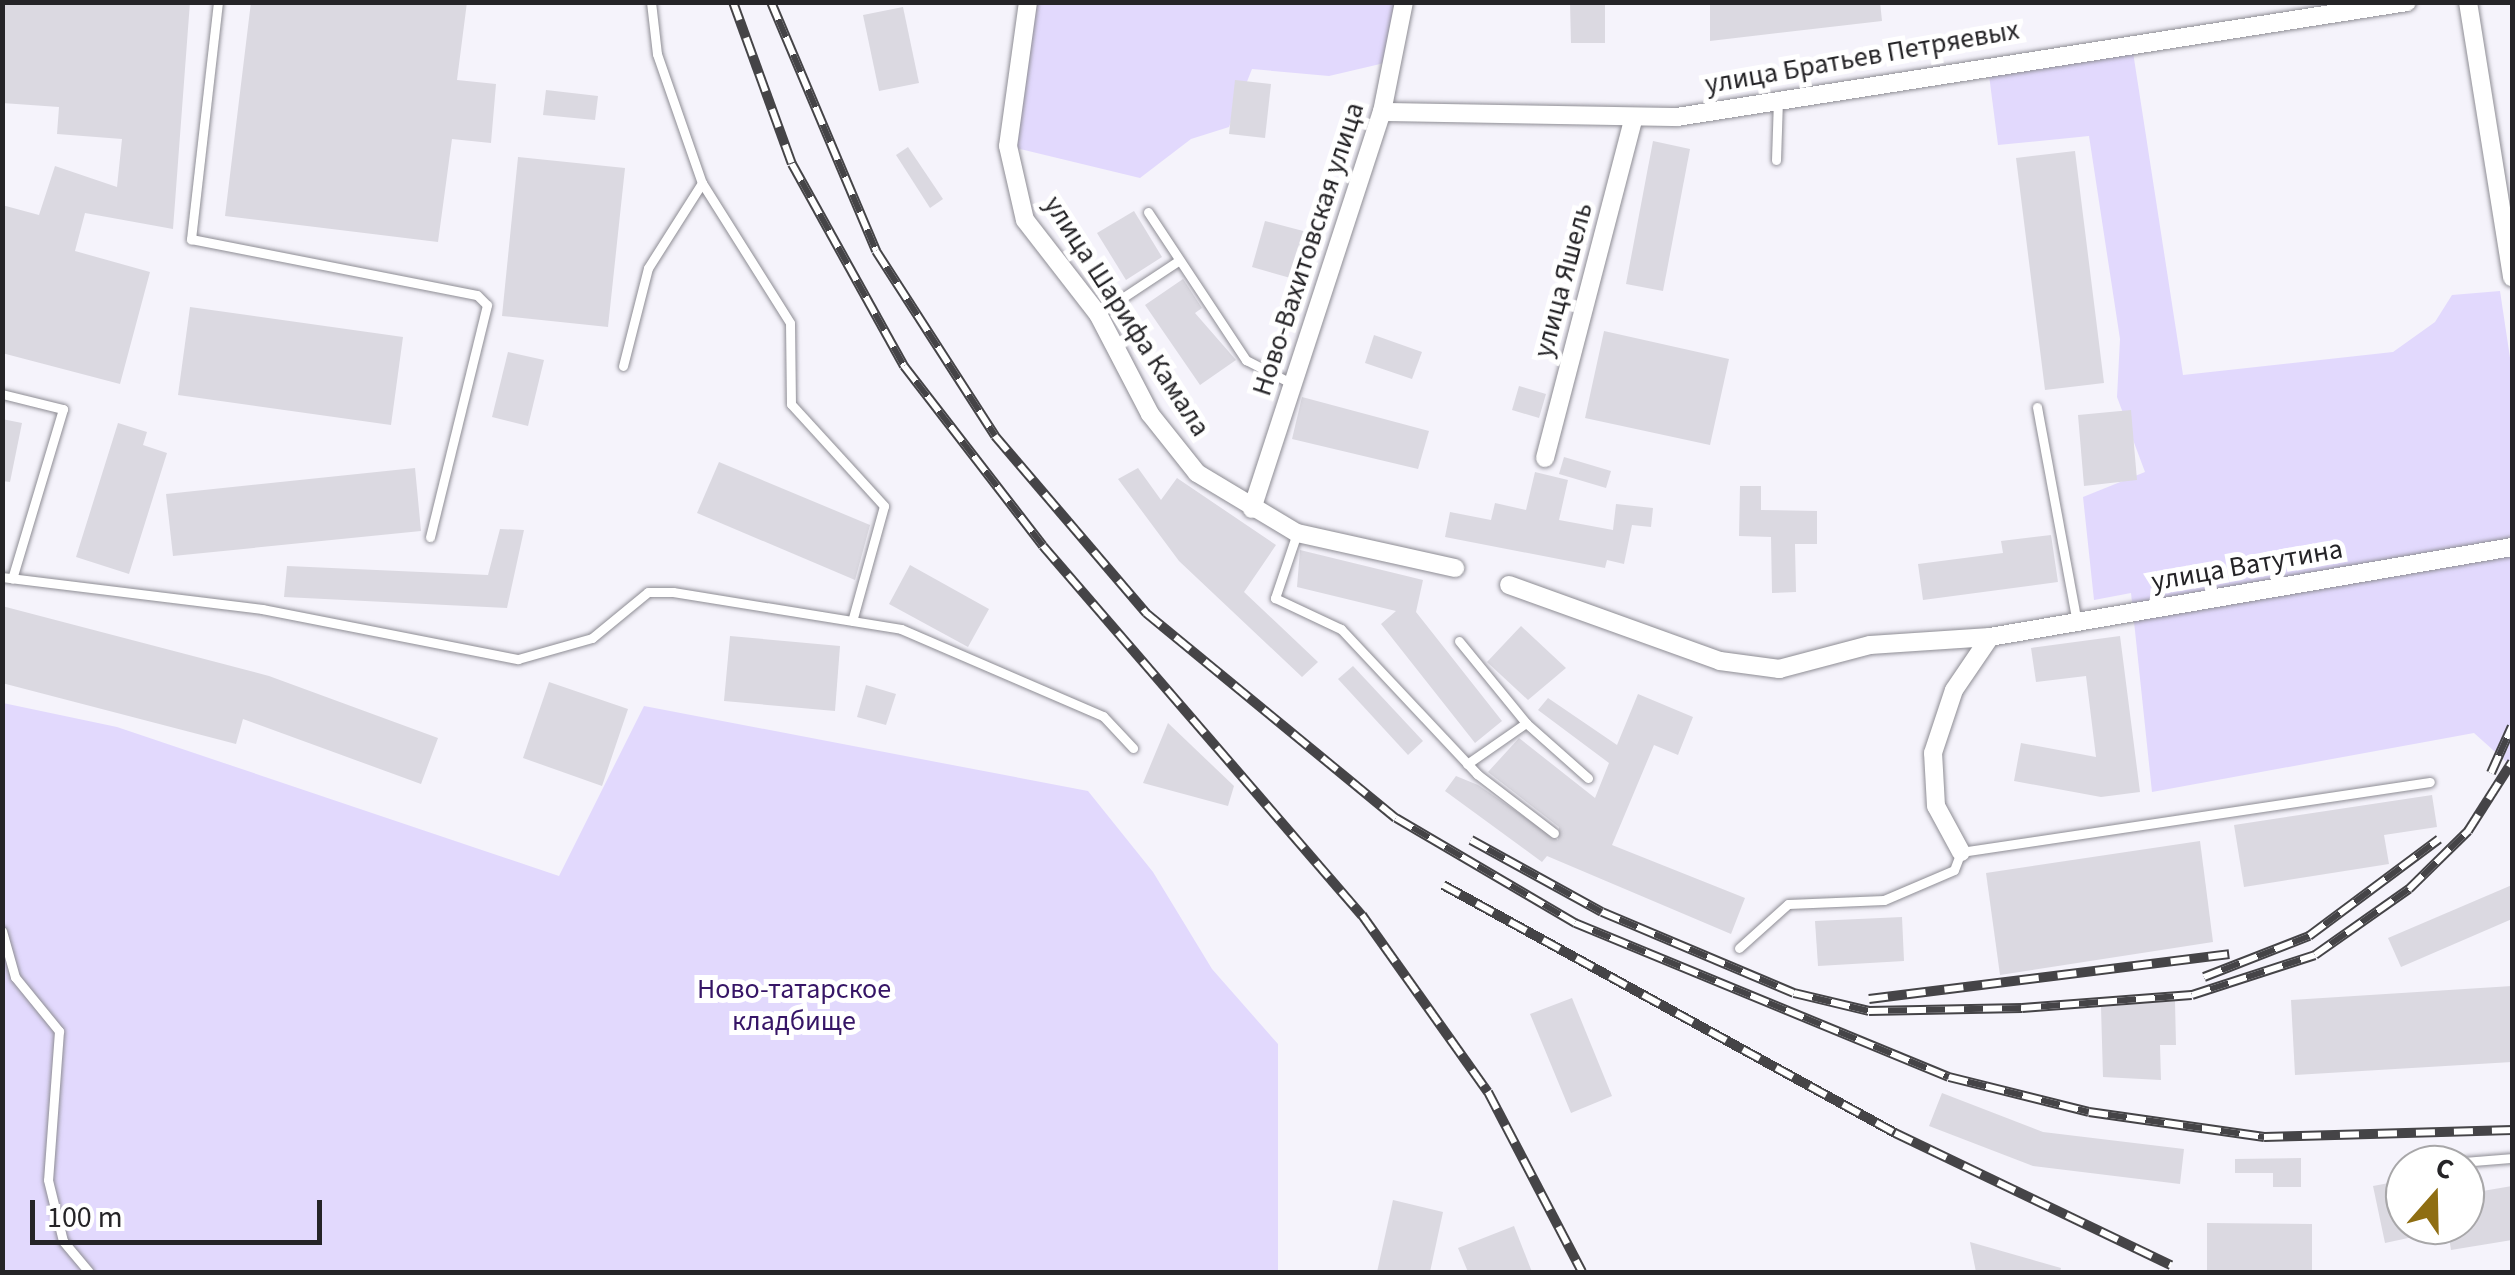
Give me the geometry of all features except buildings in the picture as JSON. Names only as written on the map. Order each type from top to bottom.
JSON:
[{"type":"street","name":"улица Шарифа Камала","points":[[1028,2],[1008,146],[1025,220],[1098,314],[1150,414],[1197,473],[1297,533],[1454,568]]},
{"type":"street","name":"Ново-Вахитовская улица","points":[[1252,509],[1382,112],[1404,2]]},
{"type":"street","points":[[2468,2],[2512,278]]},
{"type":"street","name":"улица Братьев Петряевых","points":[[1382,112],[1634,117],[1778,99],[1908,69],[2405,3]]},
{"type":"street","name":"улица Яшель","points":[[1545,458],[1634,117]]},
{"type":"street","name":"улица Ватутина","points":[[1509,584],[1747,666],[1990,638],[2512,547]]},
{"type":"street","points":[[1957,861],[1936,806],[1932,753],[1954,690],[1990,638]]},
{"type":"lane","points":[[218,2],[191,239],[477,295],[487,305],[430,536]]},
{"type":"lane","points":[[651,2],[657,54],[702,183],[784,306],[791,404],[884,506],[852,621]]},
{"type":"lane","points":[[1776,160],[1778,99]]},
{"type":"lane","points":[[622,366],[648,268],[702,183]]},
{"type":"lane","points":[[1148,212],[1246,360],[1293,384]]},
{"type":"lane","points":[[1098,314],[1178,261]]},
{"type":"lane","points":[[2,394],[64,409],[7,578],[330,620],[518,658],[592,638],[648,592],[852,621],[989,660],[1103,716],[1133,748]]},
{"type":"lane","points":[[2037,407],[2077,622]]},
{"type":"lane","points":[[1297,533],[1275,598],[1342,629],[1467,764],[1554,833]]},
{"type":"lane","points":[[1460,641],[1526,723],[1588,778]]},
{"type":"lane","points":[[1467,764],[1526,723]]},
{"type":"lane","points":[[1740,948],[1788,904],[1884,900],[1957,861],[2430,782]]},
{"type":"lane","points":[[1957,861],[1957,884]]},
{"type":"lane","points":[[2,930],[15,977],[60,1031],[48,1180],[63,1240],[89,1272]]},
{"type":"lane","points":[[2485,1160],[2512,1158]]},
{"type":"green space","points":[[1037,3],[1404,3],[1393,61],[1329,76],[1252,69],[1229,127],[1191,139],[1140,178],[1008,146]]},
{"type":"green space","points":[[2133,52],[2183,375],[2393,352],[2435,322],[2452,295],[2500,291],[2512,371],[2512,767],[2474,733],[2152,792],[2131,593],[2094,600],[2083,497],[2145,472],[2117,397],[2120,339],[2089,136],[1998,145],[1989,75]]},
{"type":"green space","name":"Ново-татарское кладбище","points":[[3,703],[117,727],[559,876],[644,706],[1088,791],[1153,872],[1212,969],[1278,1044],[1278,1272],[3,1272]]},
{"type":"railway","points":[[733,2],[792,164],[904,366],[1043,546],[1362,915],[1488,1092],[1582,1272]]},
{"type":"railway","points":[[771,2],[876,251],[995,436],[1146,613],[1396,818],[1575,923],[1949,1077],[2089,1112],[2264,1137],[2512,1130]]},
{"type":"railway","points":[[2491,773],[2512,726]]},
{"type":"railway","points":[[1471,840],[1602,912],[1794,993],[1869,1011],[2022,1008],[2192,995],[2315,955],[2409,889],[2468,831],[2512,762]]},
{"type":"railway","points":[[2204,977],[2309,936],[2439,839]]},
{"type":"railway","points":[[1443,885],[1895,1133],[2171,1265]]},
{"type":"railway","points":[[1869,999],[2229,954]]}]
